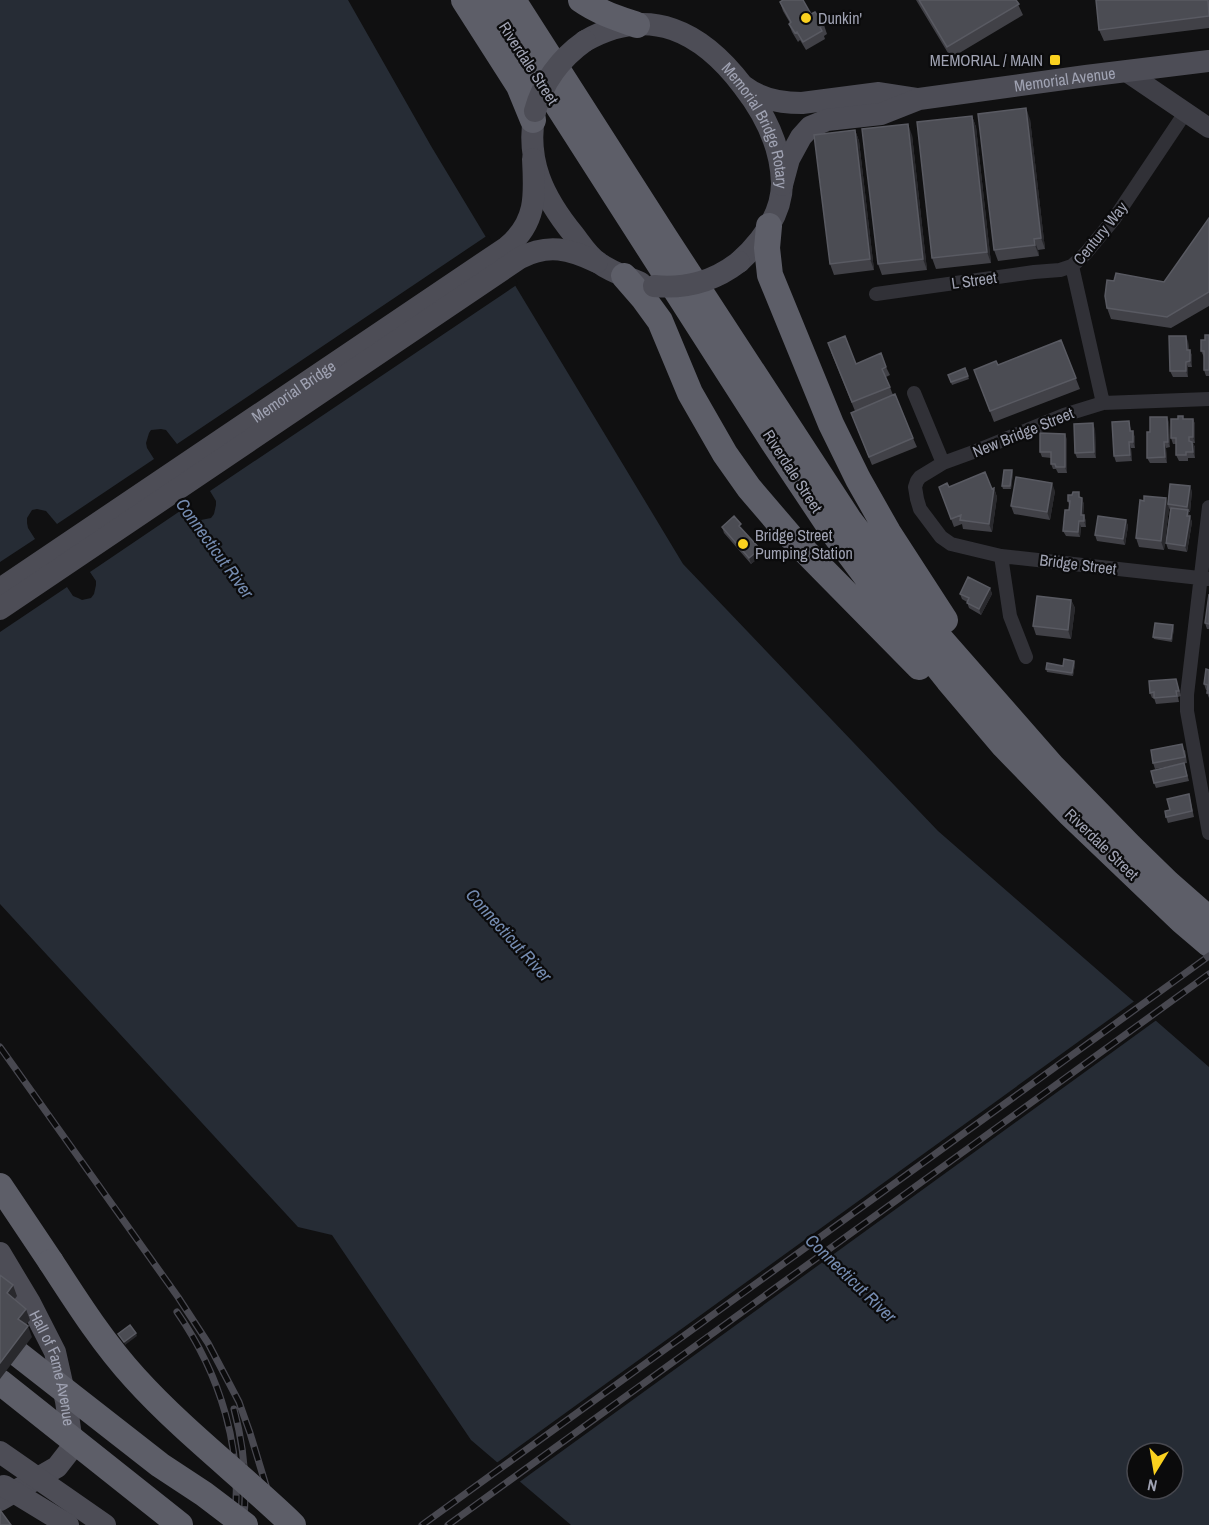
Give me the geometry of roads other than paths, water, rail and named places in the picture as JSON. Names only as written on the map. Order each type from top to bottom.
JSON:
[{"type":"highway","points":[[464,0],[519,86],[534,116]]},
{"type":"highway","name":"Riverdale Street","points":[[490,0],[835,535],[948,680],[1015,741],[1052,766],[1130,846],[1209,919]]},
{"type":"highway","name":"Riverdale Street","points":[[513,0],[849,521],[938,636],[1069,813],[1209,944]]},
{"type":"highway","points":[[581,0],[591,7],[637,25]]},
{"type":"highway","points":[[769,226],[767,248],[770,275],[844,452],[873,505],[1015,741]]},
{"type":"highway","points":[[624,276],[660,321],[703,418],[725,454],[763,505],[790,536],[924,673],[1015,741]]},
{"type":"highway","points":[[0,1186],[95,1328],[133,1376],[170,1414],[293,1525]]},
{"type":"highway","points":[[0,1340],[160,1465],[245,1525]]},
{"type":"highway","points":[[0,1382],[180,1525]]},
{"type":"highway","points":[[160,1465],[224,1525]]},
{"type":"main road","name":"Memorial Bridge Rotary","points":[[637,25],[675,30],[691,37],[713,52],[742,84],[760,109],[769,127],[777,155],[782,185],[776,212],[759,242],[739,262],[718,276],[682,287],[654,286],[624,276],[597,262],[553,207],[533,159],[531,133],[534,116],[542,91],[552,74],[567,56],[585,41],[609,29],[637,25]]},
{"type":"main road","name":"Memorial Avenue","points":[[782,185],[792,151],[801,137],[810,128],[827,120],[882,114],[919,99],[1209,61]]},
{"type":"main road","name":"Memorial Avenue","points":[[742,84],[758,95],[789,103],[879,93],[919,99]]},
{"type":"main road","name":"Memorial Bridge","points":[[0,609],[516,261],[524,245],[534,203],[533,159]]},
{"type":"main road","name":"Memorial Bridge","points":[[0,589],[507,247],[524,245],[544,250],[573,252],[597,262]]},
{"type":"main road","name":"Hall of Fame Avenue","points":[[0,1253],[34,1309],[55,1352],[66,1401],[72,1443],[71,1449],[57,1467],[38,1478],[4,1492]]},
{"type":"main road","points":[[0,1452],[105,1525]]},
{"type":"main road","points":[[4,1492],[68,1525]]},
{"type":"street","points":[[1125,71],[1209,128]]},
{"type":"street","name":"Century Way","points":[[1102,403],[1072,266],[1086,254],[1114,219],[1185,113]]},
{"type":"street","name":"L Street","points":[[876,294],[1060,270],[1072,266]]},
{"type":"street","points":[[914,393],[943,463]]},
{"type":"street","name":"New Bridge Street","points":[[948,543],[940,537],[920,509],[916,493],[917,481],[920,477],[943,463],[1064,415],[1102,403],[1209,399]]},
{"type":"street","points":[[1209,507],[1205,579],[1187,695],[1187,711],[1209,833]]},
{"type":"street","name":"Bridge Street","points":[[948,543],[1001,556],[1205,579]]},
{"type":"street","points":[[1001,556],[1010,616],[1026,657]]},
{"type":"water","name":"Connecticut River","points":[[0,0],[348,0],[431,146],[683,564],[938,831],[1209,1067],[1209,1525],[571,1525],[471,1440],[332,1235],[298,1227],[0,904]]},
{"type":"railway","points":[[422,1525],[1209,956]]},
{"type":"railway","points":[[448,1525],[1209,974]]},
{"type":"railway","points":[[0,1047],[178,1297],[208,1343],[239,1402],[278,1525]]},
{"type":"railway","points":[[177,1312],[205,1361],[217,1387],[225,1414],[232,1441],[235,1469],[234,1525]]},
{"type":"railway","points":[[234,1409],[244,1467],[243,1525]]},
{"type":"place","name":"Dunkin'","points":[[806,18]]},
{"type":"place","name":"MEMORIAL / MAIN","points":[[1055,60]]},
{"type":"place","name":"Bridge Street Pumping Station","points":[[743,544]]}]
